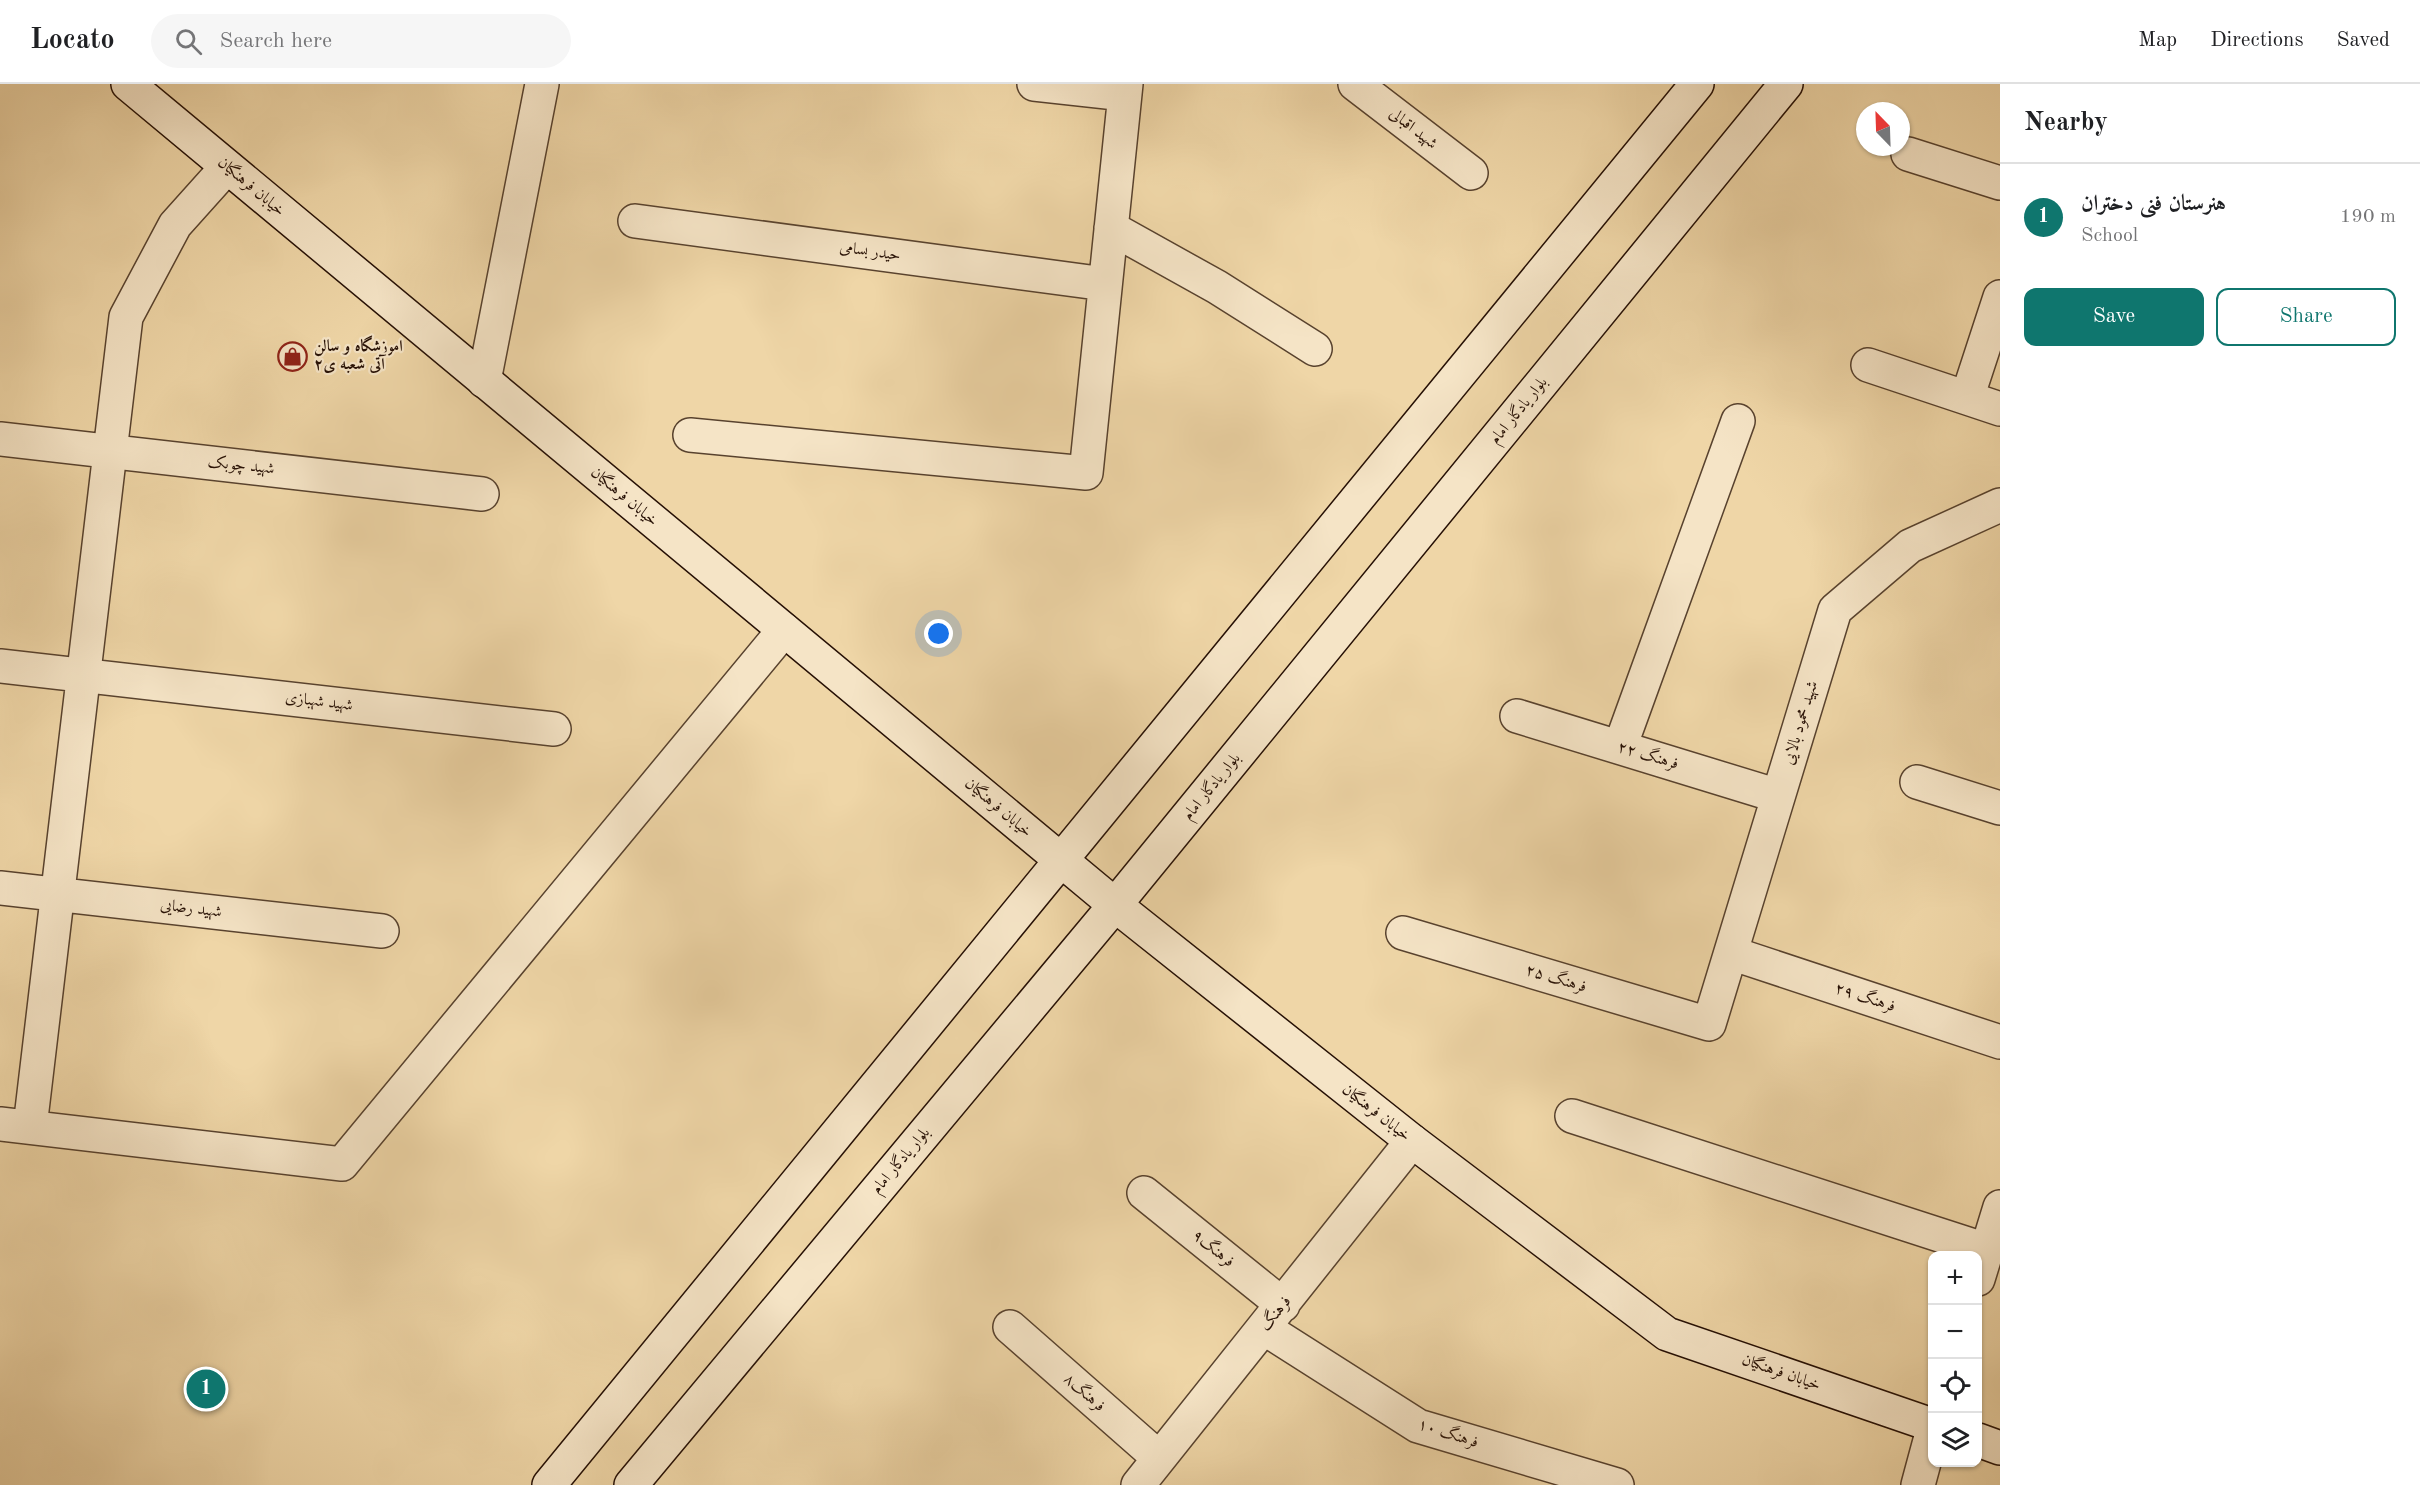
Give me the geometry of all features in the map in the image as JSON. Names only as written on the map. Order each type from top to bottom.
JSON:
[{"type":"street","name":"خیابان فرهنگیان","points":[[128,84],[1115,905],[1412,1141],[1667,1334],[1928,1424]]},
{"type":"street","points":[[484,381],[542,84]]},
{"type":"street","points":[[690,435],[1086,473],[1125,89],[1034,84]]},
{"type":"street","name":"شهید اقبالی","points":[[1354,84],[1470,173]]},
{"type":"street","points":[[549,1485],[1063,861],[1697,84]]},
{"type":"street","name":"بلوار یادگار امام","points":[[631,1485],[1115,905],[1786,84]]},
{"type":"street","points":[[1910,155],[2000,183]]},
{"type":"street","points":[[227,167],[175,225],[126,317],[58,894],[15,1125],[342,1164],[784,630]]},
{"type":"street","name":"حیدر بسامی","points":[[635,220],[1105,284]]},
{"type":"street","points":[[1111,228],[1216,287],[1315,349]]},
{"type":"street","points":[[1967,398],[2000,297]]},
{"type":"street","points":[[1868,366],[2000,409]]},
{"type":"street","points":[[1620,747],[1738,421]]},
{"type":"street","name":"شهید چوبک","points":[[0,439],[482,494]]},
{"type":"street","name":"شهید محمود بالایی","points":[[1709,1024],[1835,610],[1910,546],[2000,505]]},
{"type":"street","name":"شهید شهبازی","points":[[0,666],[554,729]]},
{"type":"street","name":"فرهنگ ۲۲","points":[[1517,716],[1778,796]]},
{"type":"street","points":[[1917,782],[2000,808]]},
{"type":"street","name":"شهید رضایی","points":[[0,888],[382,932]]},
{"type":"street","name":"فرهنگ ۲۵","points":[[1402,933],[1709,1024]]},
{"type":"street","name":"فرهنگ ۲۹","points":[[1731,953],[2000,1042]]},
{"type":"street","points":[[1572,1116],[1946,1251]]},
{"type":"street","name":"فرهنگ","points":[[1138,1485],[1412,1141]]},
{"type":"street","name":"فرهنگ۹","points":[[1144,1193],[1274,1316]]},
{"type":"street","points":[[1982,1264],[2000,1208]]},
{"type":"street","name":"فرهنگ ۱۰","points":[[1274,1316],[1418,1426],[1617,1485]]},
{"type":"street","name":"فرهنگ۸","points":[[1010,1328],[1159,1458]]},
{"type":"street","points":[[1982,1442],[2000,1448]]},
{"type":"street","points":[[1918,1485],[1928,1449]]},
{"type":"place","name":"اموزشگاه و سالن آتی شعبه ی۲","points":[[293,356]]},
{"type":"place","name":"هنرستان فنی دختران","points":[[206,1389]]}]
